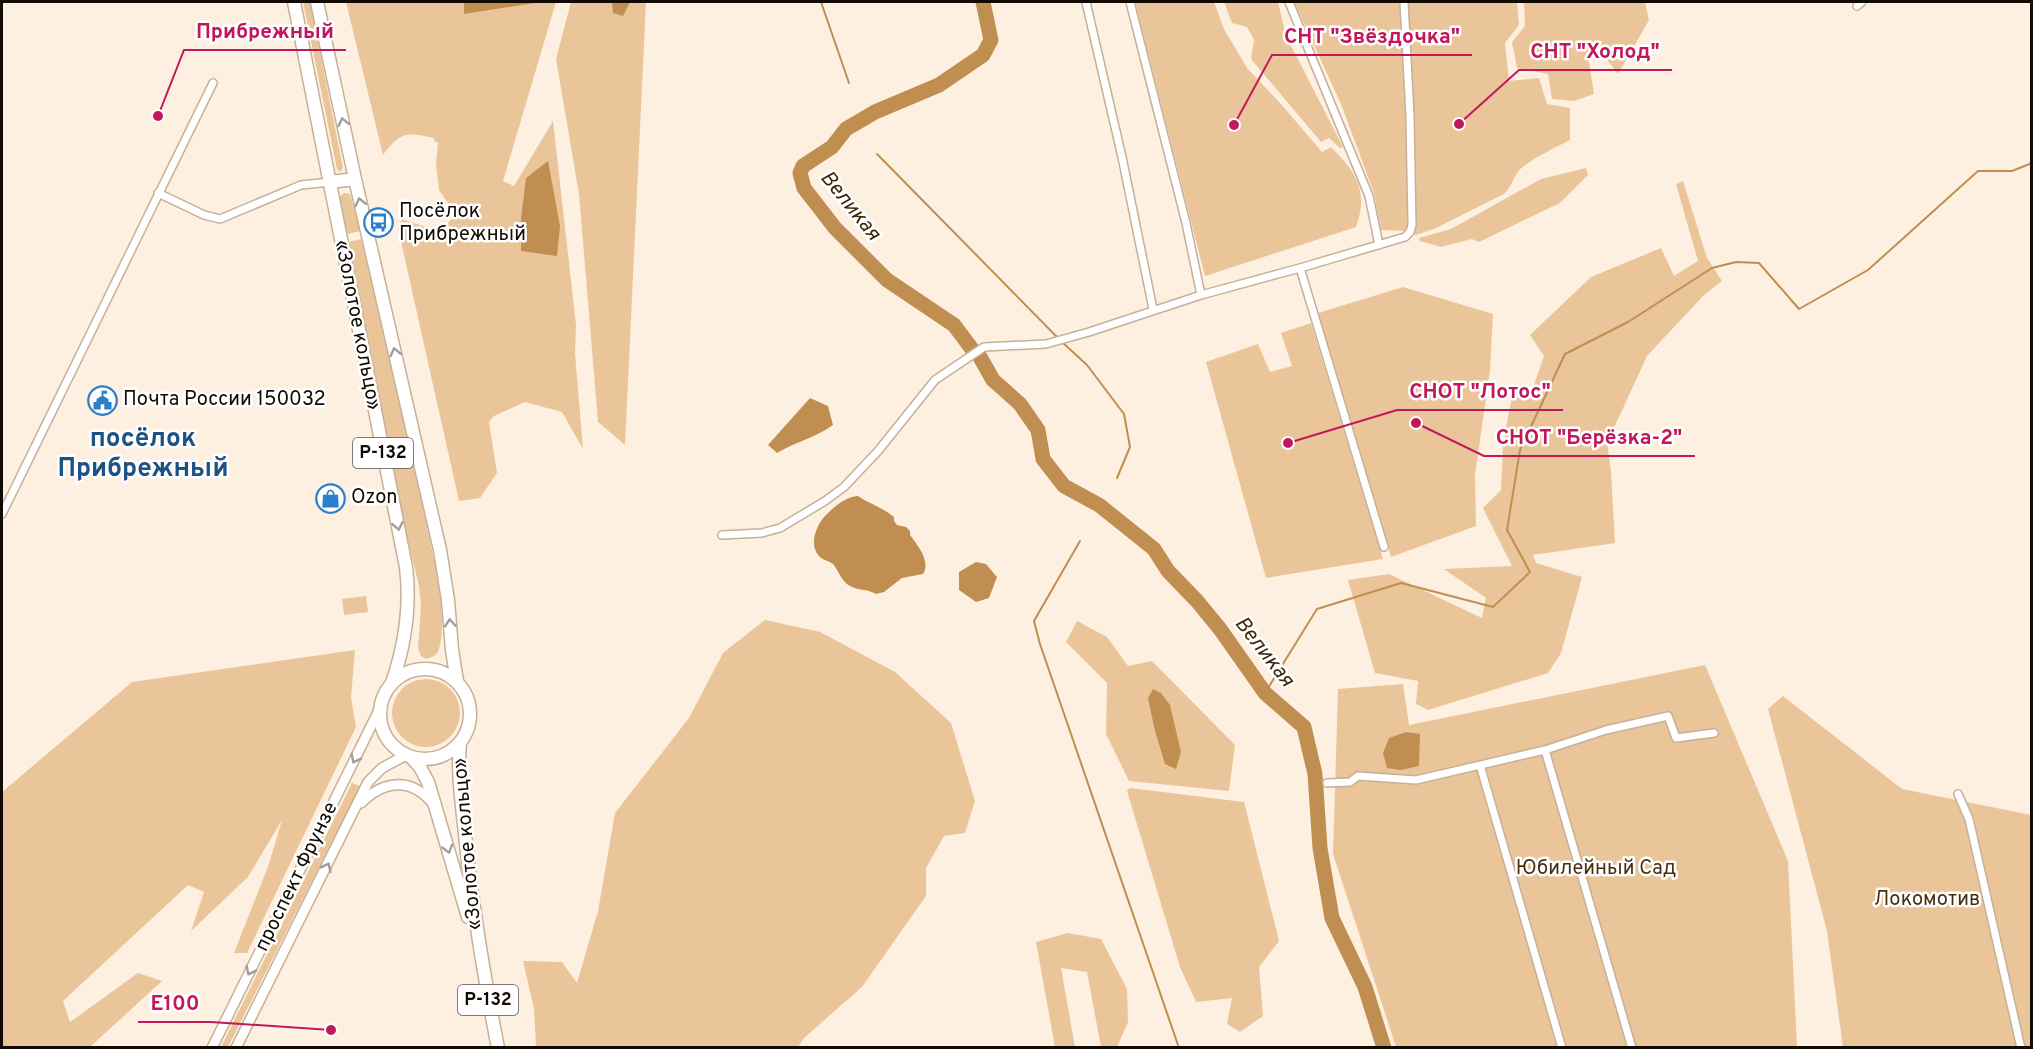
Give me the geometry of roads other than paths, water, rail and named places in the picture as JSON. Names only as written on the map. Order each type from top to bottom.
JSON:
[{"type":"highway","name":"«Золотое кольцо»","points":[[294,2],[408,582],[405,633],[392,683],[381,706],[381,720],[385,733],[393,744],[409,756],[425,774],[479,953]]},
{"type":"highway","name":"«Золотое кольцо»","points":[[317,2],[355,179],[436,527],[448,600],[457,681],[466,693],[470,712],[467,731],[450,751],[438,757],[425,759],[409,756]]},
{"type":"highway","points":[[330,182],[355,179]]},
{"type":"highway","points":[[392,683],[404,674],[424,669],[444,673],[457,681]]},
{"type":"highway","name":"«Золотое кольцо»","points":[[460,742],[460,783],[479,953]]},
{"type":"highway","name":"Р-132","points":[[479,953],[498,1047]]},
{"type":"main road","name":"проспект Фрунзе","points":[[212,1047],[381,706]]},
{"type":"main road","name":"проспект Фрунзе","points":[[236,1047],[368,782],[388,763],[409,756]]},
{"type":"main road","points":[[352,815],[361,802],[370,795],[381,788],[395,784],[407,785],[419,790],[437,810]]},
{"type":"street","points":[[1086,2],[1122,158],[1153,309]]},
{"type":"street","points":[[1130,2],[1181,204],[1201,295]]},
{"type":"street","points":[[1289,2],[1370,196],[1379,245]]},
{"type":"street","points":[[722,536],[780,528],[825,501],[844,487],[878,451],[935,380],[979,349],[990,346],[1046,344],[1089,332],[1153,309],[1405,237],[1412,225],[1410,116],[1404,2]]},
{"type":"street","points":[[2,514],[213,83]]},
{"type":"street","points":[[159,193],[204,215],[220,219],[301,185],[330,182]]},
{"type":"street","points":[[1300,268],[1384,547]]},
{"type":"street","points":[[1327,783],[1350,782],[1358,776],[1416,780],[1545,750],[1606,730],[1668,716],[1676,738],[1714,733]]},
{"type":"street","points":[[1545,750],[1632,1047]]},
{"type":"street","points":[[1480,765],[1562,1047]]},
{"type":"street","points":[[1958,794],[1969,819],[2021,1047]]},
{"type":"waterway","points":[[821,2],[849,83]]},
{"type":"waterway","name":"Великая","points":[[972,349],[954,325],[887,280],[835,228],[804,188],[800,173],[803,166],[832,147],[846,129],[875,112],[939,85],[983,55],[991,40],[983,2]]},
{"type":"waterway","points":[[877,154],[1058,338]]},
{"type":"waterway","points":[[1265,693],[1317,609],[1401,583],[1493,607],[1530,572],[1507,530],[1520,450],[1565,354],[1628,322],[1712,268],[1736,262],[1759,263],[1799,309],[1868,270],[1978,171],[2012,171],[2032,163]]},
{"type":"waterway","points":[[1062,342],[1087,365],[1124,414],[1130,447],[1117,478]]},
{"type":"waterway","name":"Великая","points":[[980,357],[993,380],[1020,404],[1038,430],[1043,459],[1064,486],[1099,505],[1154,549],[1168,571],[1220,629],[1265,693],[1304,727],[1315,774],[1320,848],[1332,918],[1365,987],[1384,1048]]},
{"type":"waterway","points":[[1080,541],[1034,621],[1179,1048]]},
{"type":"place","name":"Прибрежный","points":[[158,116]]},
{"type":"place","name":"СНТ \"Холод\"","points":[[1459,124]]},
{"type":"place","name":"СНТ \"Звёздочка\"","points":[[1234,125]]},
{"type":"place","name":"Посёлок Прибрежный","points":[[378,223]]},
{"type":"place","name":"Почта России 150032","points":[[102,400]]},
{"type":"place","name":"СНОТ \"Берёзка-2\"","points":[[1416,423]]},
{"type":"place","name":"СНОТ \"Лотос\"","points":[[1288,443]]},
{"type":"place","name":"Ozon","points":[[330,498]]},
{"type":"place","name":"E100","points":[[331,1030]]},
{"type":"district","name":"посёлок Прибрежный","points":[[143,454]]},
{"type":"park label","name":"Юбилейный Сад","points":[[1596,869]]},
{"type":"park label","name":"Локомотив","points":[[1927,900]]}]
